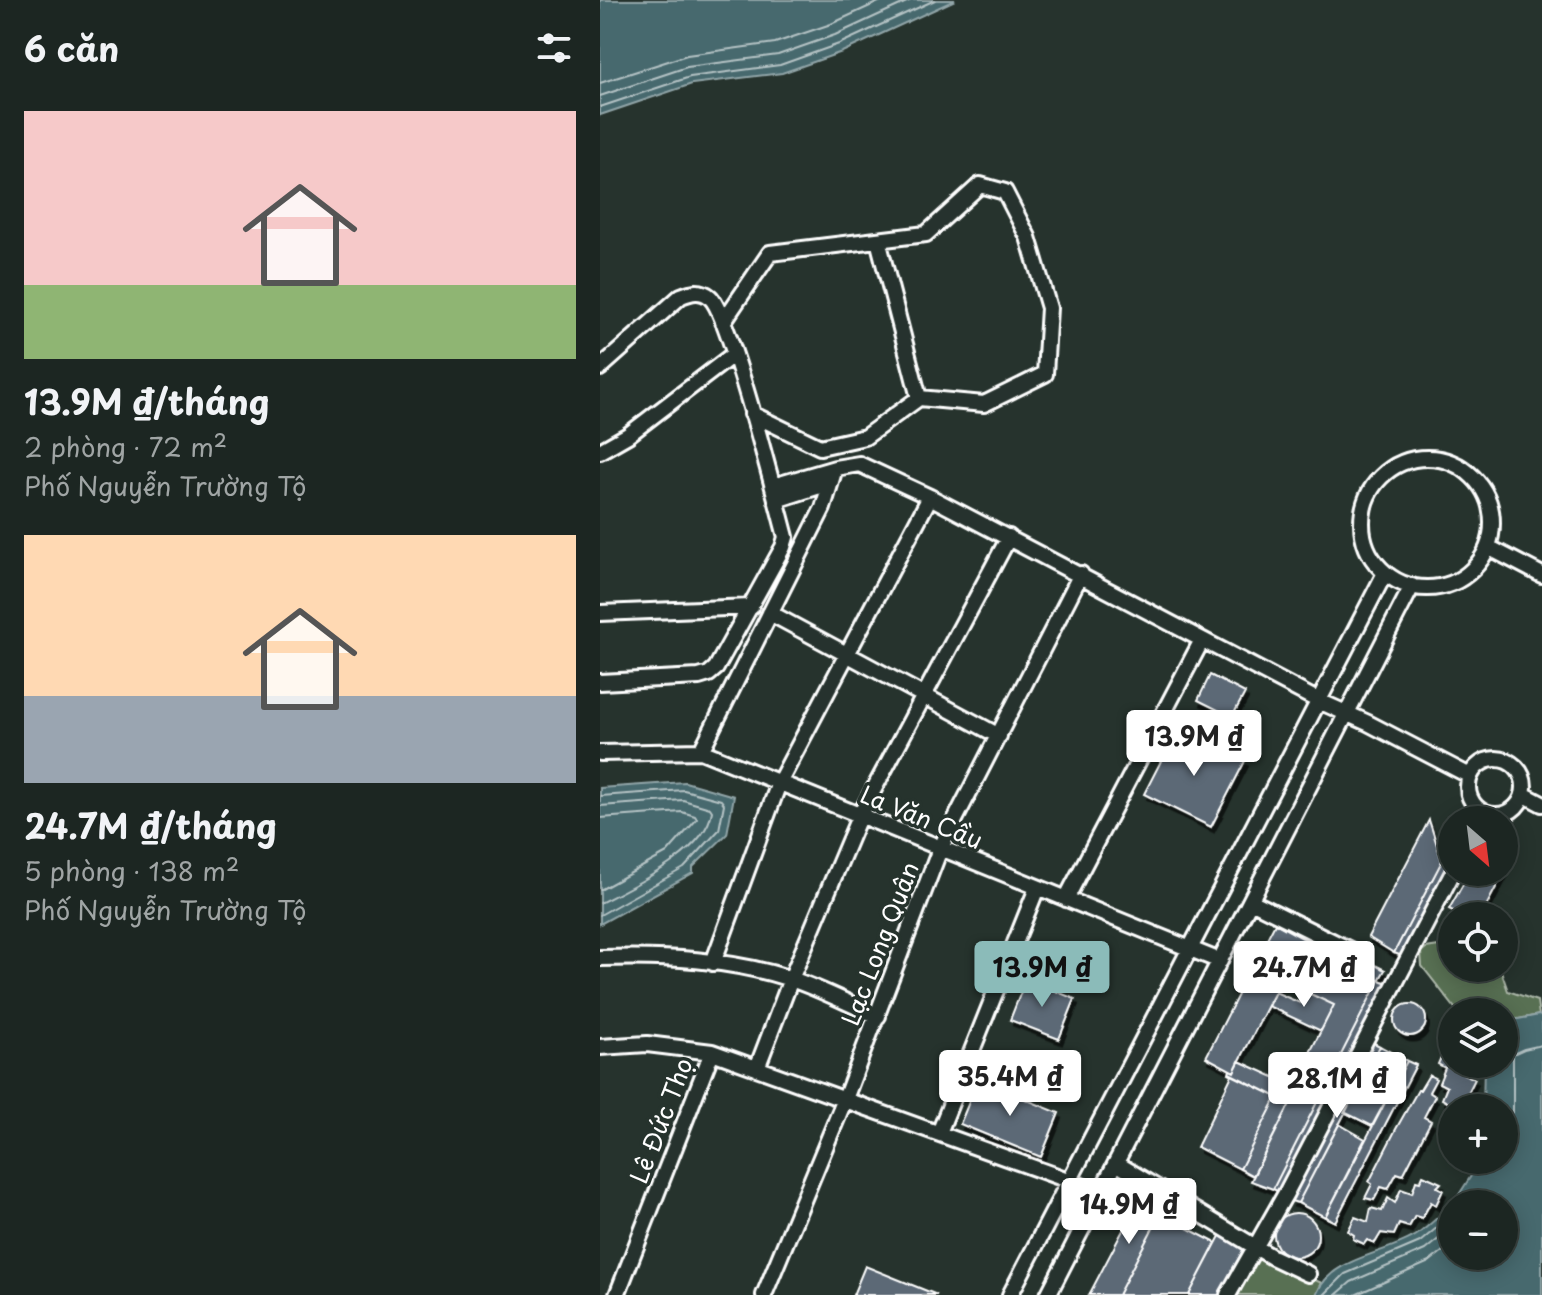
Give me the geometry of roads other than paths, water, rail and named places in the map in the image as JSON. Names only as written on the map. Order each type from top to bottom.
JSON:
[{"type":"street","points":[[723,322],[770,253],[926,234],[980,185],[1005,192],[1028,237],[1049,308],[1045,374],[984,404],[919,398],[865,437],[820,447],[752,414]]},
{"type":"street","points":[[878,240],[919,398]]},
{"type":"street","points":[[600,368],[681,296],[691,291],[711,298],[734,354],[786,537],[751,607],[716,668],[709,674],[600,682]]},
{"type":"street","points":[[600,451],[628,435],[734,354]]},
{"type":"street","points":[[1423,457],[1445,459],[1473,476],[1490,504],[1493,525],[1488,547],[1479,563],[1465,576],[1440,586],[1412,586],[1385,573],[1371,556],[1363,536],[1363,514],[1369,493],[1383,475],[1401,463],[1423,457]]},
{"type":"street","points":[[774,493],[835,468],[859,464],[1009,537],[1319,701],[1470,776]]},
{"type":"street","points":[[701,751],[823,508],[835,468]]},
{"type":"street","points":[[774,493],[829,483]]},
{"type":"street","points":[[713,963],[779,783],[930,497]]},
{"type":"street","points":[[757,1068],[859,817],[1009,537]]},
{"type":"street","points":[[1488,547],[1542,575]]},
{"type":"street","points":[[1010,1295],[1385,573]]},
{"type":"street","name":"Lạc Long Quân","points":[[764,1295],[878,1016],[940,849],[1081,574]]},
{"type":"street","points":[[1048,1295],[1412,586]]},
{"type":"street","points":[[600,613],[751,607]]},
{"type":"street","points":[[770,613],[999,736]]},
{"type":"street","points":[[1066,899],[1202,640]]},
{"type":"street","name":"La Văn Cầu","points":[[600,753],[701,751],[1220,961]]},
{"type":"street","points":[[1475,806],[1468,791],[1470,776],[1481,764],[1491,759],[1512,764],[1523,779],[1523,794],[1514,806]]},
{"type":"street","points":[[1523,794],[1542,804]]},
{"type":"street","points":[[1228,1295],[1286,1193],[1446,886]]},
{"type":"street","points":[[939,1133],[1037,888]]},
{"type":"street","points":[[1251,901],[1354,952]]},
{"type":"street","points":[[600,958],[650,957],[713,963],[791,979],[878,1016]]},
{"type":"street","points":[[600,1047],[647,1044],[712,1052],[1100,1194]]},
{"type":"street","name":"Lê Đức Thọ","points":[[617,1295],[712,1052]]},
{"type":"street","points":[[1116,1163],[1255,1247],[1308,1274]]},
{"type":"water","points":[[600,0],[955,0],[842,52],[782,73],[692,84],[600,115]]},
{"type":"water","points":[[685,782],[734,796],[727,834],[693,867],[693,873],[600,924],[600,788]]},
{"type":"water","points":[[1542,1017],[1542,1295],[1316,1295],[1323,1282],[1334,1272],[1405,1241],[1438,1217],[1438,1270],[1518,1270],[1518,1190],[1462,1190],[1472,1174],[1518,1174],[1518,1094],[1483,1094],[1484,1078],[1518,1078],[1518,1019]]}]
